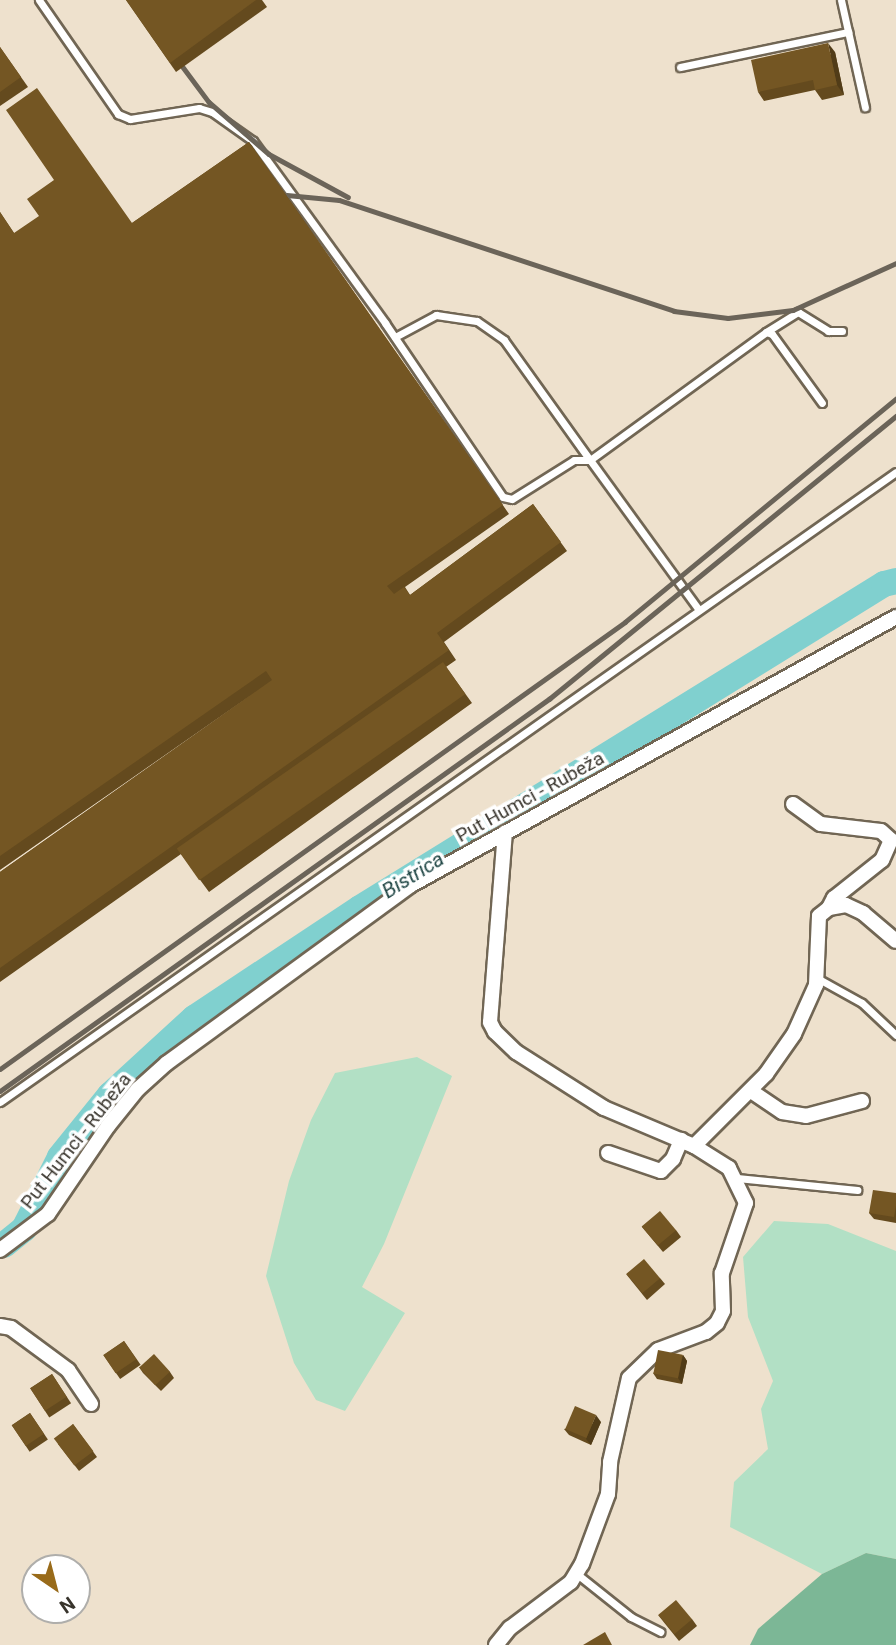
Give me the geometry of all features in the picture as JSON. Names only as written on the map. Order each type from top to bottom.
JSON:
[{"type":"street","name":"Put Humci - Rubeža","points":[[0,1250],[48,1214],[108,1126],[138,1088],[167,1063],[411,885],[896,617]]},
{"type":"street","points":[[608,1153],[661,1171],[687,1143],[751,1091],[794,1034],[817,977],[816,922],[834,898],[882,860],[891,840],[881,831],[821,824],[793,804]]},
{"type":"street","points":[[496,1645],[576,1573],[608,1494],[610,1462],[629,1378],[657,1350],[706,1332],[723,1311],[722,1273],[746,1203],[737,1178],[687,1143],[604,1108],[516,1052],[495,1032],[490,1022],[505,833]]},
{"type":"street","points":[[829,908],[846,905],[863,913],[896,941]]},
{"type":"street","points":[[751,1091],[782,1112],[806,1116],[862,1101]]},
{"type":"street","points":[[0,1326],[11,1328],[68,1370],[91,1404]]},
{"type":"lane","points":[[39,0],[118,114],[130,119],[199,108],[212,111],[253,141],[395,337],[503,497],[512,499],[574,460],[590,460],[766,332],[798,312],[828,331],[842,331]]},
{"type":"lane","points":[[841,0],[865,107]]},
{"type":"lane","points":[[680,67],[848,32]]},
{"type":"lane","points":[[395,337],[436,316],[477,321],[504,340],[699,610]]},
{"type":"lane","points":[[766,332],[772,334],[822,402]]},
{"type":"lane","points":[[0,1101],[896,471]]},
{"type":"lane","points":[[817,977],[862,1003],[896,1035]]},
{"type":"lane","points":[[737,1178],[857,1190]]},
{"type":"lane","points":[[576,1573],[631,1617],[660,1632]]},
{"type":"green space","points":[[417,1057],[452,1076],[384,1244],[362,1287],[405,1313],[345,1411],[316,1400],[294,1363],[266,1276],[289,1181],[311,1120],[335,1073]]},
{"type":"green space","points":[[774,1221],[828,1224],[896,1251],[896,1559],[866,1553],[822,1574],[730,1527],[734,1482],[768,1449],[761,1409],[773,1381],[748,1317],[743,1257]]},
{"type":"green space","points":[[866,1553],[896,1559],[896,1645],[750,1645],[758,1629],[822,1574]]},
{"type":"building","points":[[126,0],[256,0],[170,63]]},
{"type":"building","points":[[828,43],[837,85],[815,90],[813,80],[758,92],[751,60]]},
{"type":"building","points":[[0,47],[21,77],[0,92]]},
{"type":"building","points":[[37,88],[132,223],[249,142],[503,505],[387,586],[394,594],[404,587],[410,595],[533,504],[561,542],[437,633],[449,650],[0,968],[0,872],[272,680],[266,671],[0,856],[0,212],[14,233],[39,216],[27,199],[54,180],[6,110]]},
{"type":"building","points":[[443,662],[465,694],[199,880],[177,848]]},
{"type":"building","points":[[873,1190],[896,1193],[894,1217],[869,1213]]},
{"type":"building","points":[[660,1211],[676,1230],[658,1246],[642,1226]]},
{"type":"building","points":[[644,1259],[660,1278],[642,1293],[626,1274]]},
{"type":"building","points":[[124,1341],[136,1359],[116,1373],[103,1355]]},
{"type":"building","points":[[658,1350],[683,1355],[678,1378],[653,1374]]},
{"type":"building","points":[[154,1354],[170,1372],[155,1385],[139,1367]]},
{"type":"building","points":[[52,1374],[67,1397],[45,1411],[30,1388]]},
{"type":"building","points":[[575,1406],[596,1415],[586,1438],[565,1429]]},
{"type":"building","points":[[30,1413],[44,1434],[26,1446],[12,1425]]},
{"type":"building","points":[[73,1424],[93,1451],[74,1466],[54,1438]]},
{"type":"building","points":[[676,1600],[692,1619],[674,1634],[658,1615]]},
{"type":"building","points":[[605,1632],[612,1645],[583,1645]]},
{"type":"waterway","name":"Bistrica","points":[[4,1245],[24,1229],[60,1157],[110,1095],[194,1018],[360,908],[884,584],[896,581]]},
{"type":"railway","points":[[183,67],[209,102],[269,154],[348,197]]},
{"type":"railway","points":[[287,195],[339,200],[674,311],[728,318],[793,310],[896,263]]},
{"type":"railway","points":[[0,1069],[625,622],[896,399]]},
{"type":"railway","points":[[0,1091],[549,699],[896,416]]}]
